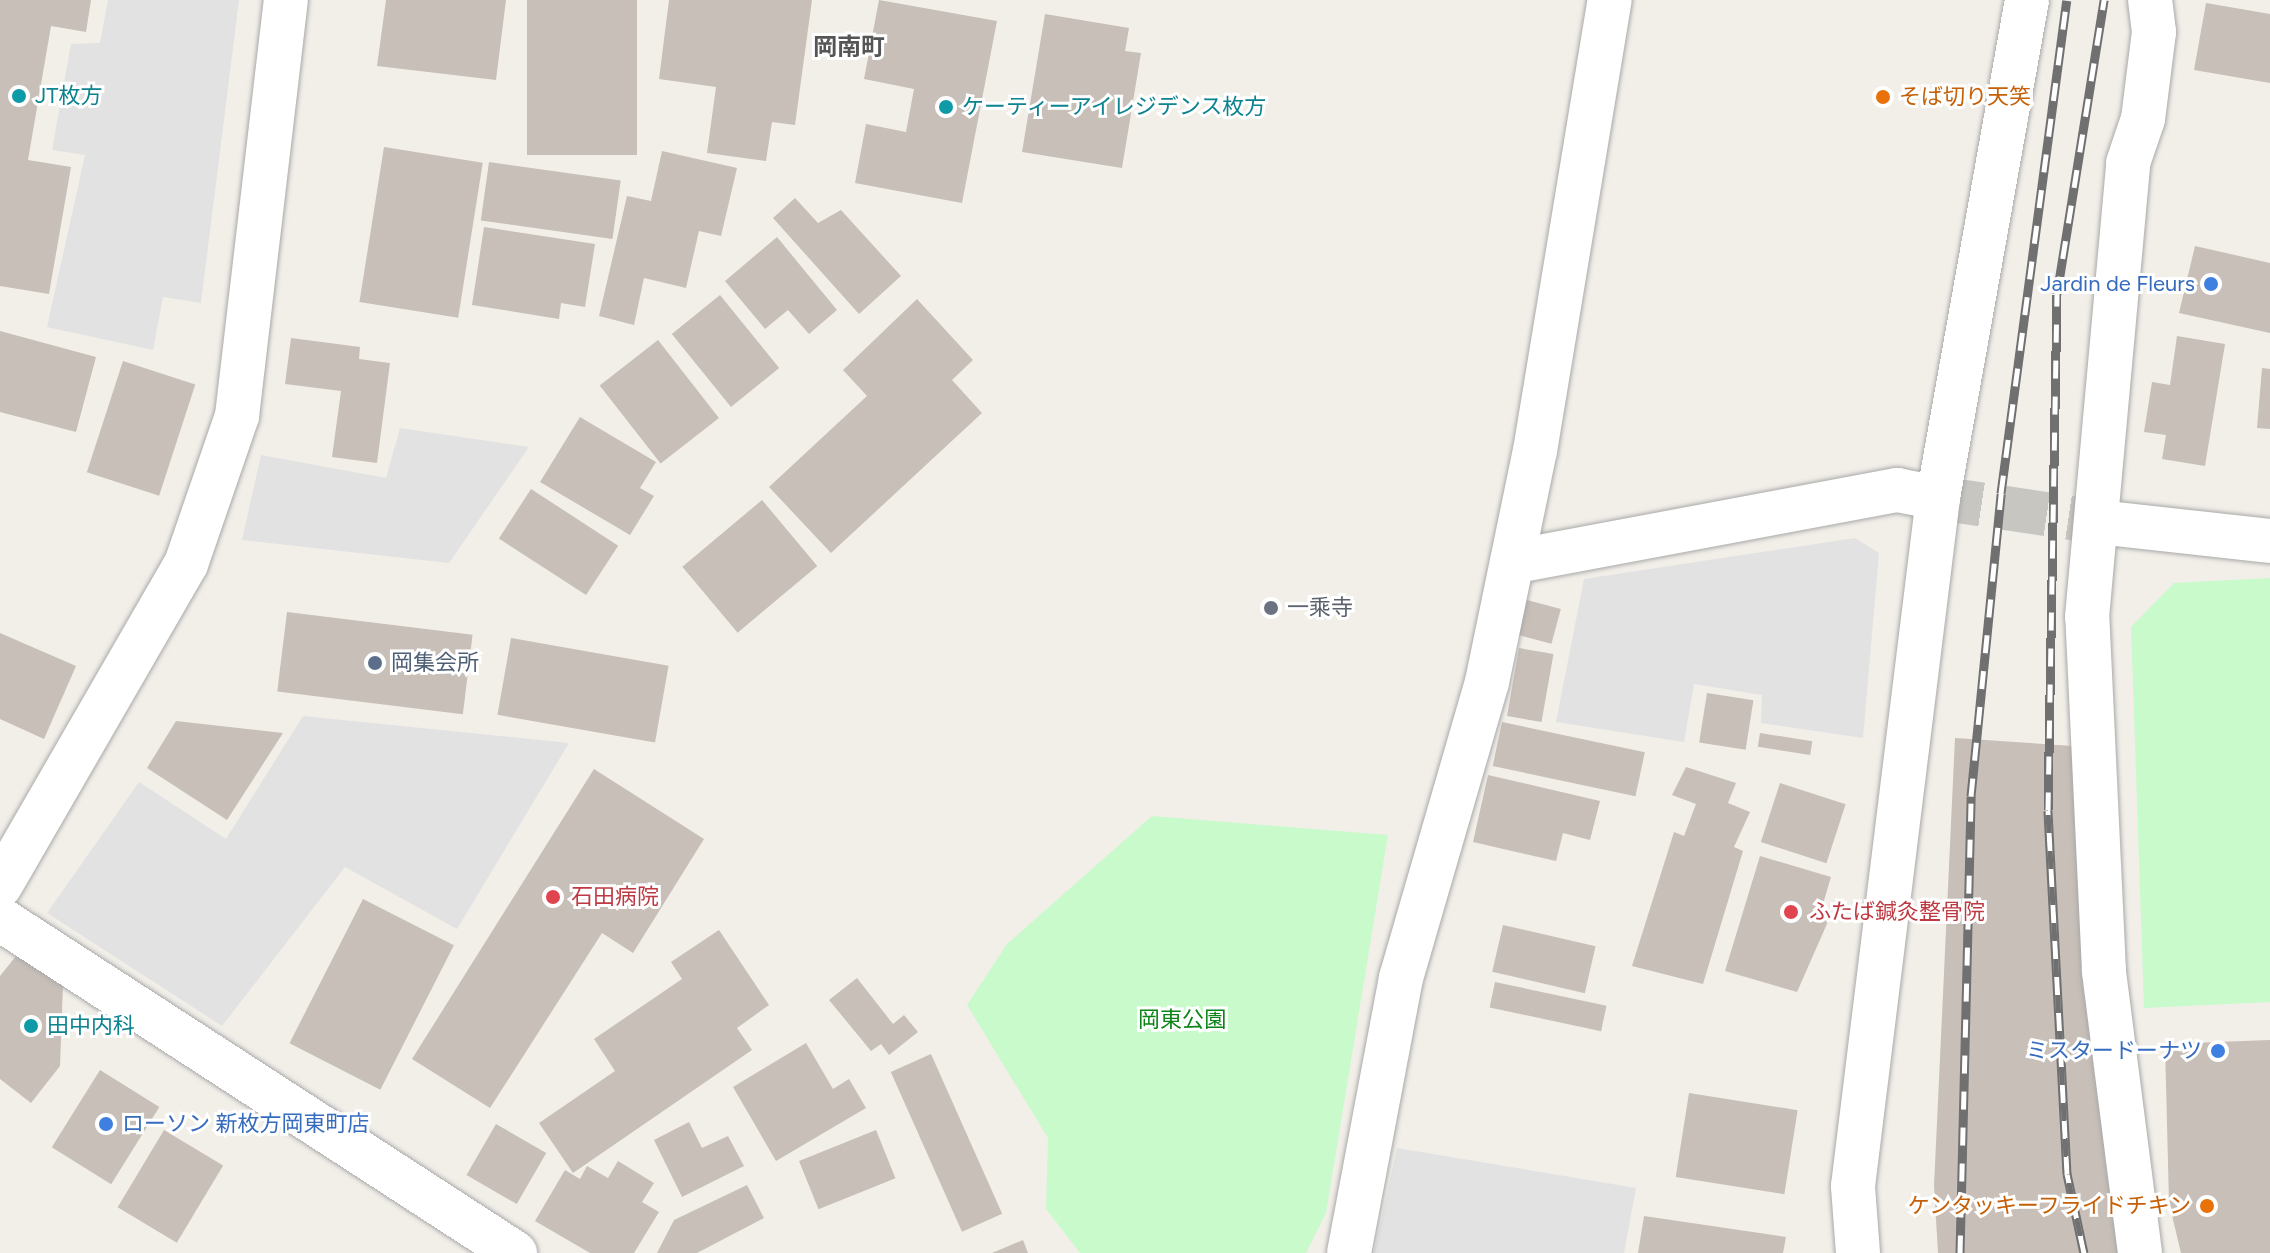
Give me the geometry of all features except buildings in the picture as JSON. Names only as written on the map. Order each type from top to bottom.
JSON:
[{"type":"street","points":[[0,886],[186,564],[237,416],[286,0]]},
{"type":"street","points":[[1858,1253],[1853,1186],[1938,498],[2027,0]]},
{"type":"street","points":[[2140,1253],[2104,971],[2087,617],[2098,522],[2128,163],[2143,119],[2154,32],[2150,0]]},
{"type":"street","points":[[1349,1253],[1401,978],[1487,682],[1512,562],[1605,7]]},
{"type":"street","points":[[1512,562],[1897,490],[1938,498]]},
{"type":"street","points":[[2098,522],[2270,541]]},
{"type":"street","points":[[0,919],[515,1253]]},
{"type":"green space","points":[[2270,578],[2270,1002],[2144,1008],[2131,627],[2174,583]]},
{"type":"green space","name":"岡東公園","points":[[1152,816],[1388,835],[1326,1213],[1306,1253],[1080,1253],[1046,1209],[1048,1138],[967,1005],[1007,944]]},
{"type":"shaded area","points":[[108,0],[239,0],[201,303],[163,297],[153,350],[47,327],[85,155],[52,150],[71,44],[100,43]]},
{"type":"shaded area","points":[[400,428],[529,447],[449,563],[242,540],[261,455],[386,478]]},
{"type":"shaded area","points":[[1855,538],[1879,553],[1863,738],[1761,723],[1762,695],[1694,684],[1684,742],[1556,722],[1584,579]]},
{"type":"shaded area","points":[[303,716],[569,743],[457,929],[345,867],[222,1026],[47,913],[139,782],[226,839]]},
{"type":"shaded area","points":[[1397,1148],[1636,1188],[1624,1253],[1374,1253]]},
{"type":"tunnel","points":[[1938,498],[2098,522]]},
{"type":"railway","points":[[1960,1253],[1971,796],[2001,493],[2067,0]]},
{"type":"railway","points":[[2084,1253],[2067,1174],[2048,810],[2057,294],[2104,0]]},
{"type":"place","name":"JT枚方","points":[[19,96]]},
{"type":"place","name":"そば切り天笑","points":[[1883,97]]},
{"type":"place","name":"ケーティーアイレジデンス枚方","points":[[946,107]]},
{"type":"place","name":"Jardin de Fleurs","points":[[2211,284]]},
{"type":"place","name":"一乘寺","points":[[1271,608]]},
{"type":"place","name":"岡集会所","points":[[375,663]]},
{"type":"place","name":"石田病院","points":[[553,897]]},
{"type":"place","name":"ふたば鍼灸整骨院","points":[[1791,912]]},
{"type":"place","name":"田中内科","points":[[31,1026]]},
{"type":"place","name":"ミスタードーナツ","points":[[2218,1051]]},
{"type":"place","name":"ローソン 新枚方岡東町店","points":[[106,1124]]},
{"type":"place","name":"ケンタッキーフライドチキン","points":[[2207,1206]]},
{"type":"district","name":"岡南町","points":[[849,47]]}]
